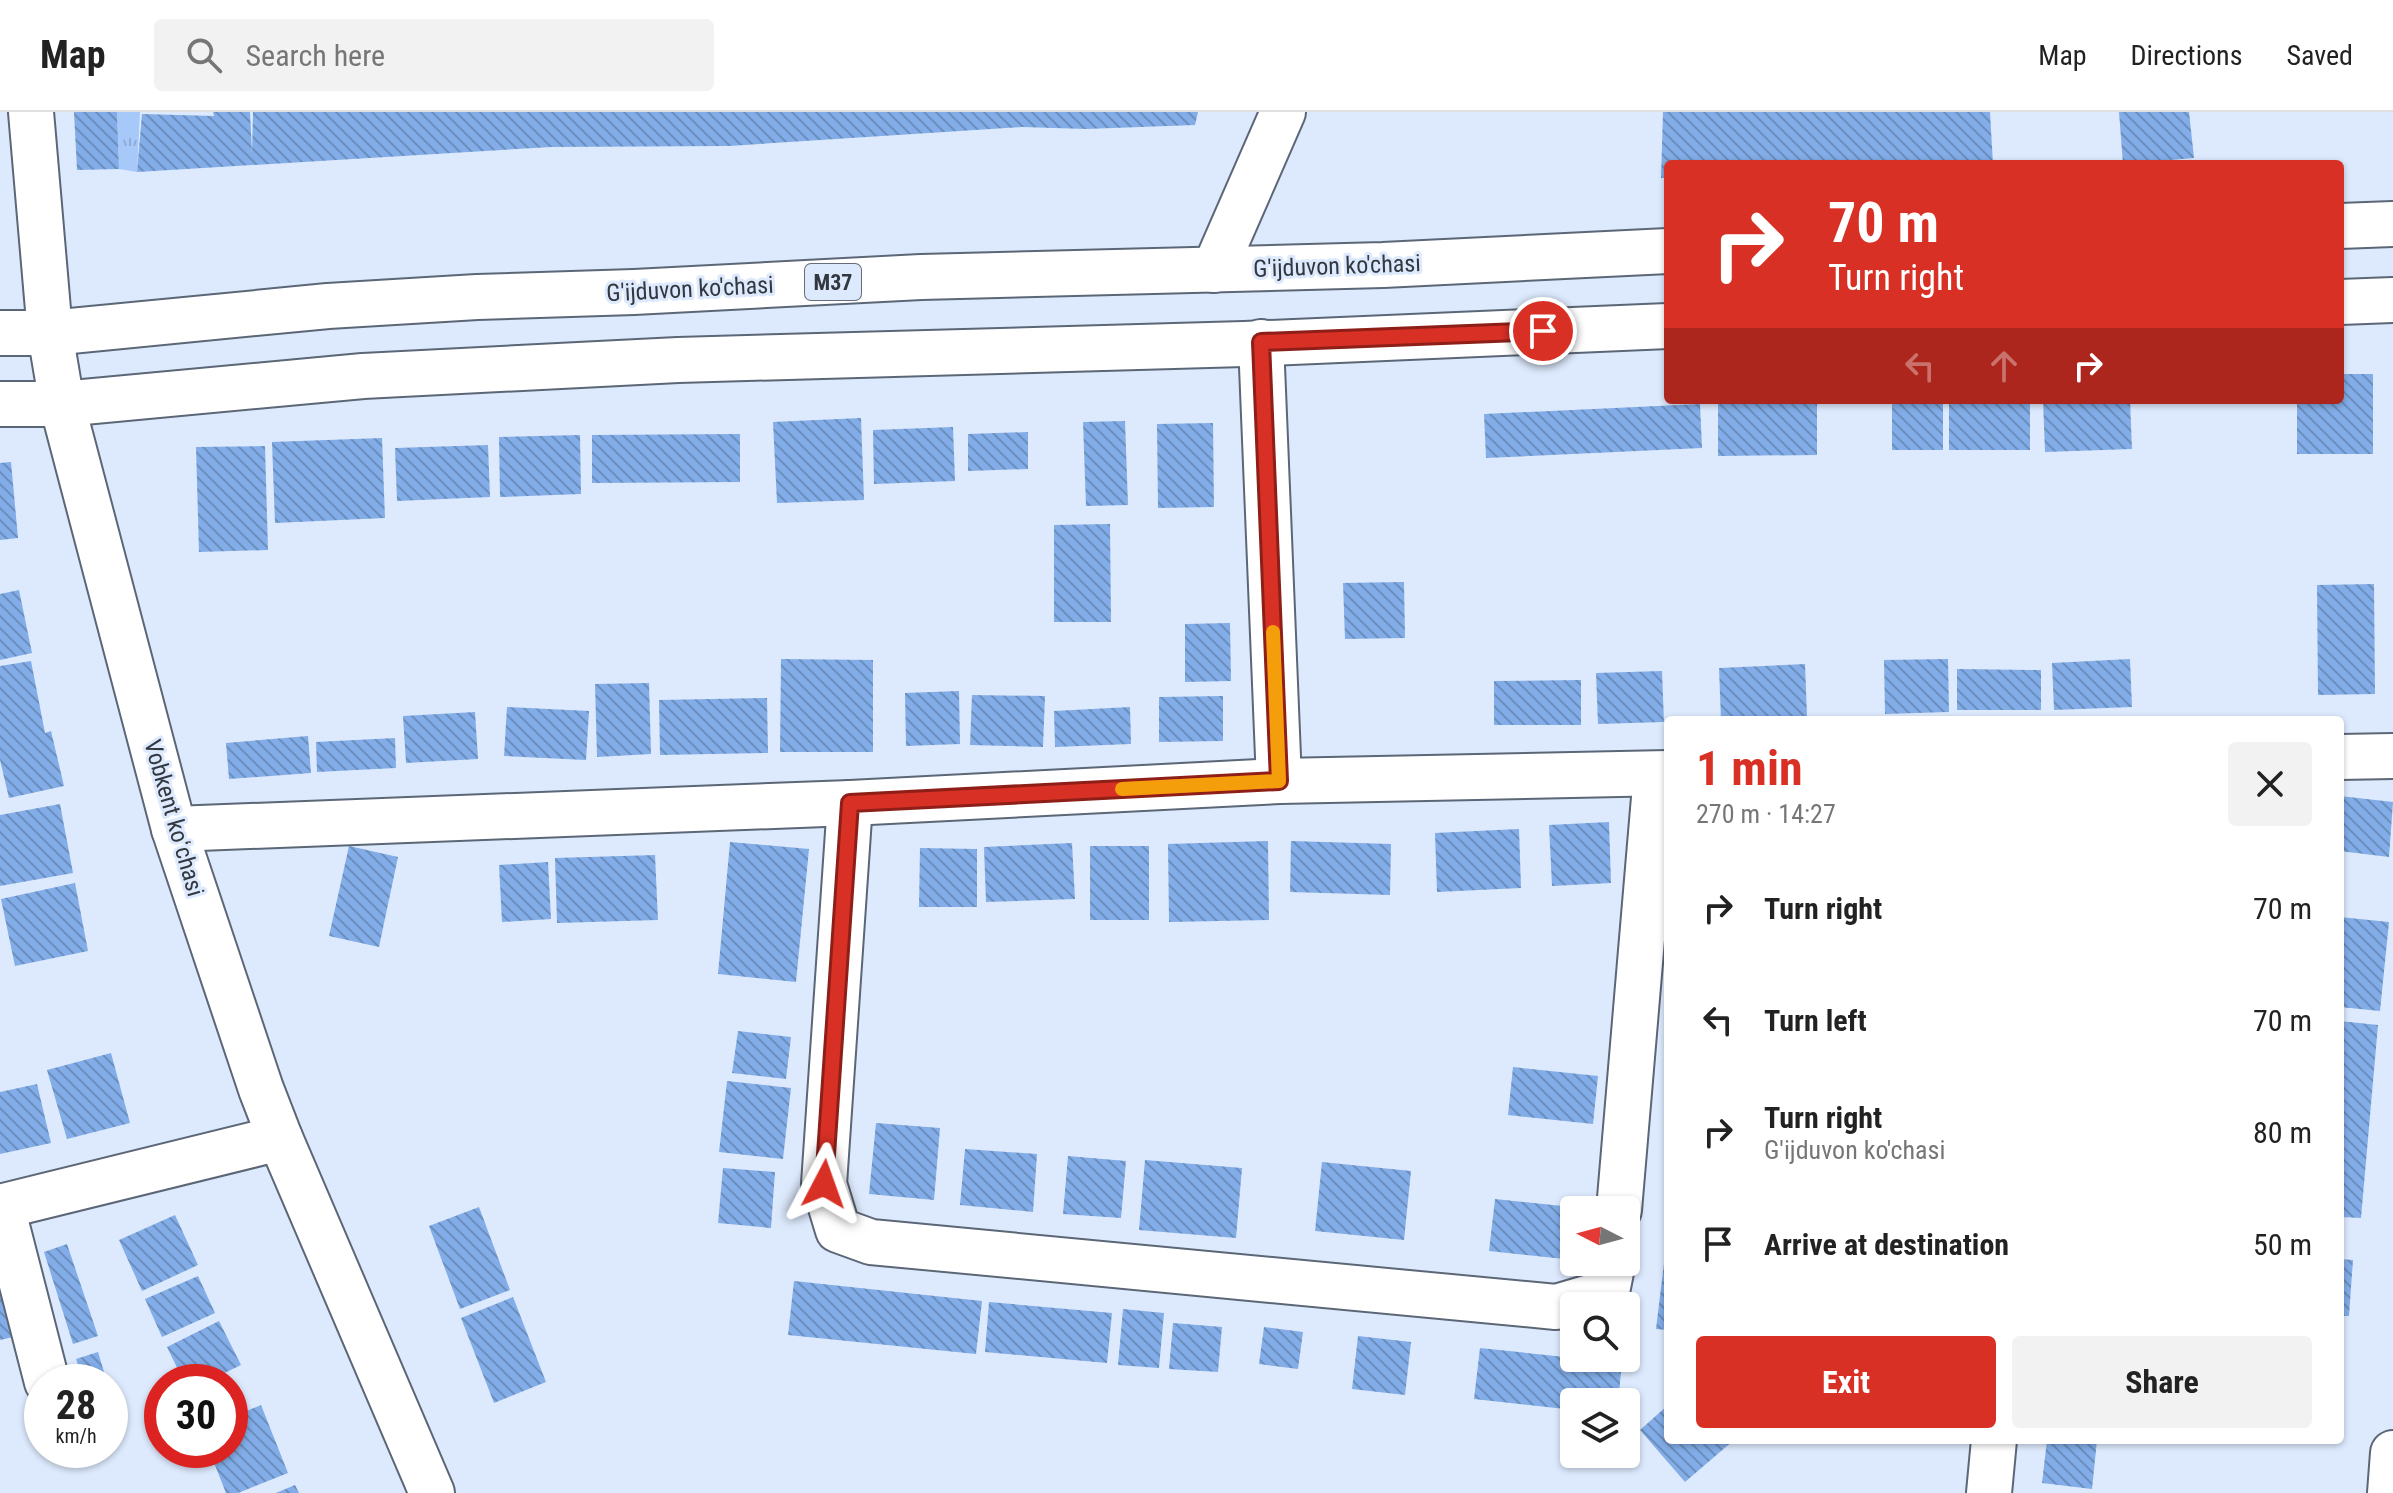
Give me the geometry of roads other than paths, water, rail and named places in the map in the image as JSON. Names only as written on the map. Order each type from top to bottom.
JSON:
[{"type":"main road","name":"Vobkent koʻchasi","points":[[31,112],[50,333],[62,404],[174,829],[280,1138],[432,1493]]},
{"type":"main road","points":[[1214,270],[1283,112]]},
{"type":"main road","points":[[2344,226],[2393,224]]},
{"type":"main road","name":"G'ijduvon ko'chasi","points":[[0,333],[50,333],[328,306],[462,298],[921,277],[1383,265],[1664,251]]},
{"type":"main road","points":[[2344,302],[2393,300]]},
{"type":"main road","points":[[0,404],[62,404],[363,376],[678,360],[1664,326]]},
{"type":"main road","points":[[1261,342],[1279,781]]},
{"type":"main road","points":[[2344,757],[2393,756]]},
{"type":"main road","points":[[174,829],[850,803],[1279,781],[1662,773],[1620,1196]]},
{"type":"main road","points":[[850,803],[824,1184],[838,1230],[871,1242],[1556,1307],[1607,1292],[1610,1276]]},
{"type":"main road","points":[[42,1364],[1,1207],[280,1138]]},
{"type":"main road","points":[[1989,1493],[1994,1444]]},
{"type":"main road","points":[[2390,1493],[2393,1453]]}]
